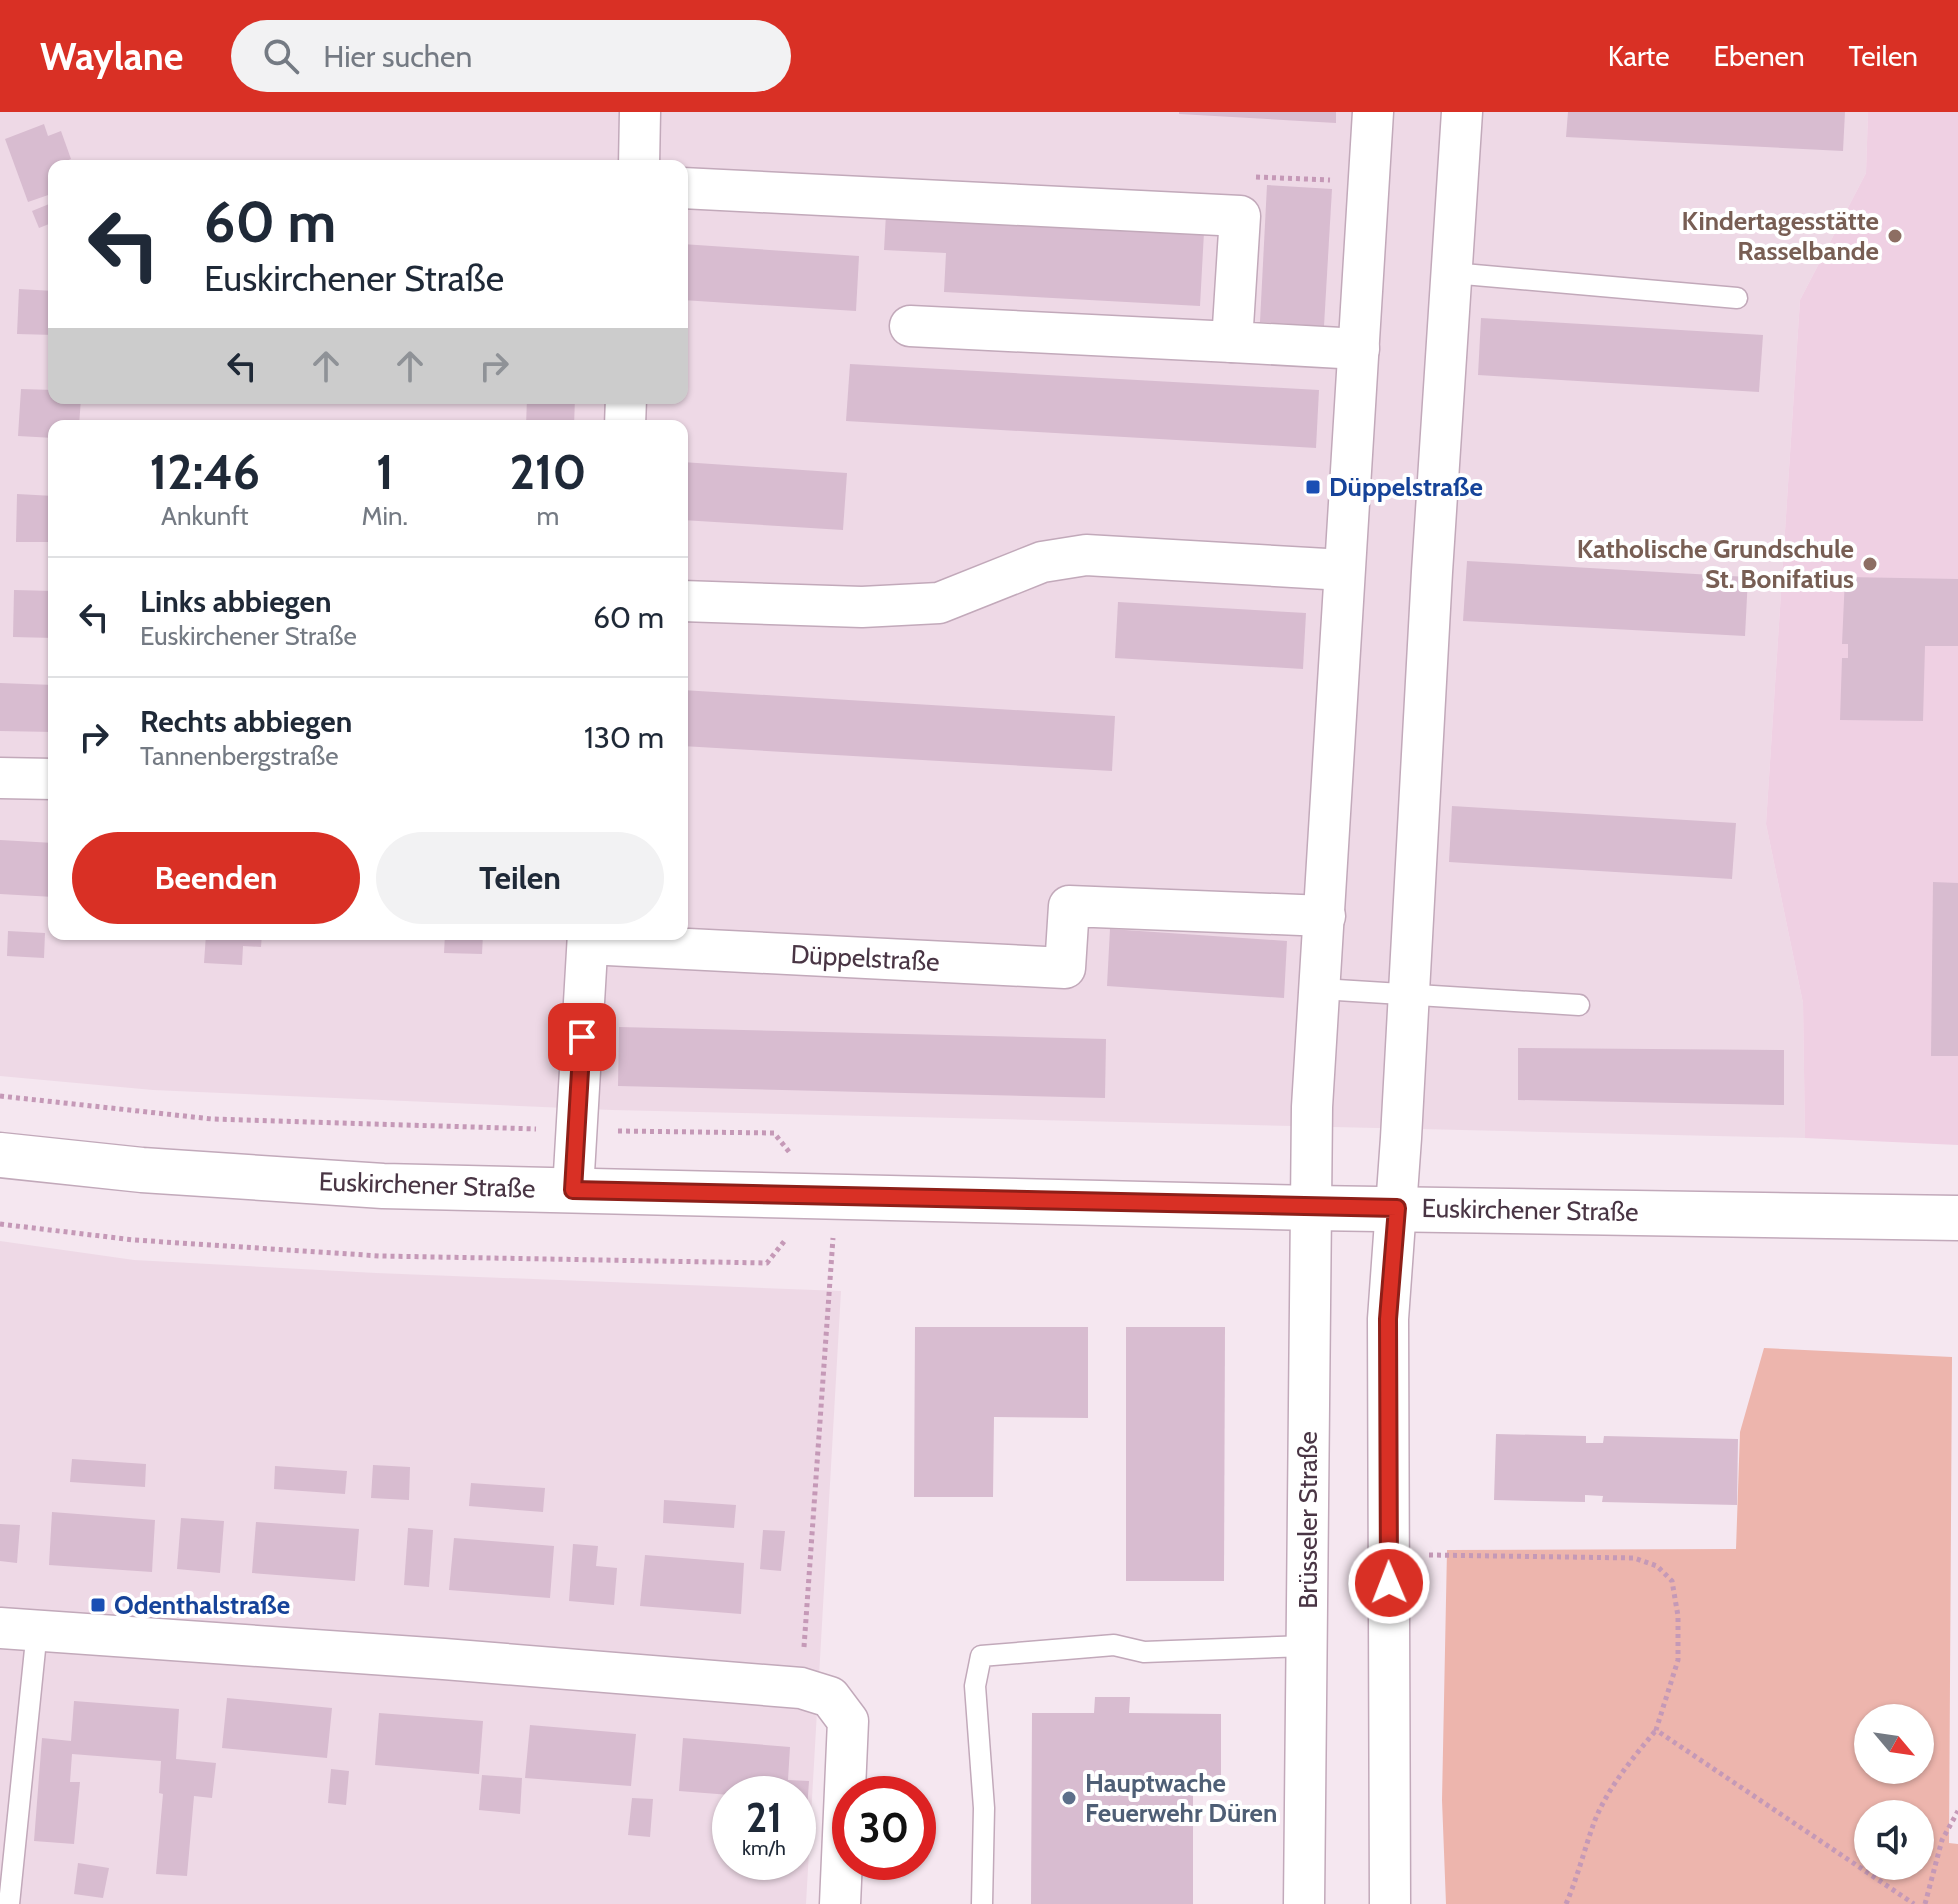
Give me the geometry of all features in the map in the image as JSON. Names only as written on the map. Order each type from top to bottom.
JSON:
[{"type":"street","points":[[639,160],[640,112]]},
{"type":"street","points":[[1321,989],[1373,112]]},
{"type":"street","points":[[1390,1904],[1388,1319],[1462,112]]},
{"type":"street","points":[[688,188],[1240,216],[1232,342]]},
{"type":"street","points":[[910,326],[1359,349]]},
{"type":"street","points":[[688,601],[862,607],[939,603],[1042,562],[1086,555],[1344,570]]},
{"type":"street","points":[[0,778],[48,779]]},
{"type":"street","name":"Düppelstraße","points":[[604,940],[1065,968],[1069,906],[1325,916]]},
{"type":"street","points":[[573,1190],[588,940]]},
{"type":"street","name":"Brüsseler Straße","points":[[1304,1904],[1309,1287],[1313,1208],[1312,1136],[1321,989]]},
{"type":"street","name":"Euskirchener Straße","points":[[0,1155],[142,1170],[383,1186],[1313,1208],[1958,1218]]},
{"type":"street","points":[[18,1629],[412,1656],[801,1688],[830,1697],[848,1721],[840,1904]]},
{"type":"lane","points":[[1452,273],[1737,298]]},
{"type":"lane","points":[[1321,989],[1579,1005]]},
{"type":"lane","points":[[9,1904],[18,1629]]},
{"type":"lane","points":[[982,1904],[984,1808],[975,1686],[981,1656],[1114,1645],[1144,1652],[1307,1646]]},
{"type":"path","points":[[1240,216],[1242,177],[1369,181]]},
{"type":"path","points":[[0,1096],[212,1119],[576,1131],[774,1133],[829,1195],[801,1688]]},
{"type":"path","points":[[0,1224],[134,1240],[380,1256],[767,1263],[829,1195]]},
{"type":"path","points":[[1388,1554],[1634,1558],[1657,1566],[1672,1581],[1678,1616],[1678,1660],[1656,1730],[1620,1773],[1596,1819],[1566,1904]]},
{"type":"path","points":[[1656,1730],[1914,1904]]},
{"type":"path","points":[[1925,1904],[1942,1840],[1958,1811]]},
{"type":"shaded area","points":[[0,112],[1868,112],[1866,173],[1800,300],[1766,824],[1803,1003],[1805,1138],[612,1110],[153,1090],[0,1076]]},
{"type":"shaded area","name":"Katholische Grundschule St. Bonifatius","points":[[1868,112],[1958,112],[1958,1145],[1805,1138],[1803,1003],[1766,824],[1800,300],[1866,173]]},
{"type":"shaded area","points":[[0,1241],[134,1260],[841,1291],[813,1776],[712,1776],[712,1880],[807,1880],[806,1904],[0,1904]]},
{"type":"shaded area","points":[[1764,1348],[1952,1357],[1949,1843],[1958,1844],[1958,1904],[1446,1904],[1442,1800],[1447,1550],[1736,1549],[1740,1432]]},
{"type":"building","points":[[1336,112],[1336,123],[1179,114]]},
{"type":"building","points":[[1568,112],[1845,112],[1843,151],[1566,137]]},
{"type":"building","points":[[44,124],[48,136],[61,131],[71,159],[48,160],[48,195],[28,202],[5,139]]},
{"type":"building","points":[[1267,185],[1332,189],[1324,326],[1260,322]]},
{"type":"building","points":[[48,204],[48,224],[39,228],[32,211]]},
{"type":"building","points":[[886,214],[1204,232],[1200,306],[944,292],[946,253],[884,250]]},
{"type":"building","points":[[688,244],[859,256],[856,311],[688,300]]},
{"type":"building","points":[[19,289],[48,291],[48,335],[17,334]]},
{"type":"building","points":[[1481,318],[1763,335],[1759,392],[1478,375]]},
{"type":"building","points":[[850,364],[1319,390],[1316,448],[846,421]]},
{"type":"building","points":[[21,389],[48,390],[48,404],[81,404],[79,420],[48,420],[48,438],[18,436]]},
{"type":"building","points":[[527,404],[575,404],[574,420],[526,420]]},
{"type":"building","points":[[688,462],[847,473],[843,530],[688,520]]},
{"type":"building","points":[[17,494],[48,496],[48,542],[16,542]]},
{"type":"building","points":[[1467,561],[1748,577],[1745,636],[1463,621]]},
{"type":"building","points":[[1845,577],[1958,579],[1958,646],[1925,646],[1923,721],[1840,720],[1842,658],[1848,658],[1848,644],[1842,644]]},
{"type":"building","points":[[14,590],[48,591],[48,638],[13,637]]},
{"type":"building","points":[[1118,602],[1306,613],[1303,669],[1115,658]]},
{"type":"building","points":[[0,683],[48,685],[48,732],[0,731]]},
{"type":"building","points":[[688,690],[1115,716],[1112,771],[688,746]]},
{"type":"building","points":[[1452,806],[1736,823],[1732,879],[1449,862]]},
{"type":"building","points":[[0,840],[48,843],[48,897],[0,894]]},
{"type":"building","points":[[1933,882],[1958,883],[1958,1056],[1931,1056]]},
{"type":"building","points":[[1110,929],[1287,941],[1284,998],[1107,986]]},
{"type":"building","points":[[8,931],[45,933],[44,958],[7,956]]},
{"type":"building","points":[[206,940],[262,940],[261,947],[243,946],[242,965],[204,963]]},
{"type":"building","points":[[445,940],[483,940],[482,954],[444,953]]},
{"type":"building","points":[[619,1027],[1106,1039],[1105,1098],[618,1086]]},
{"type":"building","points":[[1518,1048],[1784,1050],[1784,1105],[1518,1100]]},
{"type":"building","points":[[915,1327],[1088,1327],[1088,1418],[994,1417],[993,1497],[914,1497]]},
{"type":"building","points":[[1126,1327],[1225,1327],[1224,1581],[1126,1581]]},
{"type":"building","points":[[1496,1434],[1586,1436],[1586,1443],[1603,1443],[1604,1436],[1738,1439],[1737,1505],[1602,1502],[1603,1496],[1585,1495],[1585,1502],[1494,1500]]},
{"type":"building","points":[[72,1459],[146,1464],[145,1487],[70,1482]]},
{"type":"building","points":[[373,1465],[410,1467],[409,1500],[371,1498]]},
{"type":"building","points":[[275,1466],[347,1471],[345,1494],[274,1489]]},
{"type":"building","points":[[471,1483],[545,1488],[543,1512],[469,1506]]},
{"type":"building","points":[[664,1500],[736,1505],[734,1528],[663,1523]]},
{"type":"building","points":[[52,1512],[155,1520],[152,1572],[49,1565]]},
{"type":"building","points":[[181,1518],[224,1521],[220,1573],[177,1569]]},
{"type":"building","points":[[256,1522],[359,1529],[355,1581],[252,1573]]},
{"type":"building","points":[[0,1524],[20,1525],[17,1563],[0,1561]]},
{"type":"building","points":[[408,1528],[433,1530],[429,1587],[404,1585]]},
{"type":"building","points":[[763,1530],[785,1531],[781,1571],[760,1569]]},
{"type":"building","points":[[454,1538],[554,1546],[550,1598],[449,1590]]},
{"type":"building","points":[[573,1544],[598,1546],[596,1566],[617,1568],[614,1605],[569,1601]]},
{"type":"building","points":[[645,1555],[744,1563],[741,1614],[640,1606]]},
{"type":"building","points":[[1095,1697],[1130,1697],[1129,1713],[1221,1714],[1221,1784],[1193,1784],[1193,1904],[1031,1904],[1032,1713],[1094,1713]]},
{"type":"building","points":[[227,1698],[332,1708],[327,1758],[222,1748]]},
{"type":"building","points":[[74,1701],[179,1709],[176,1759],[216,1763],[212,1798],[194,1796],[187,1876],[156,1874],[163,1794],[159,1793],[161,1761],[72,1754],[70,1782],[80,1782],[74,1844],[34,1841],[42,1738],[71,1741]]},
{"type":"building","points":[[379,1713],[483,1721],[479,1774],[375,1765]]},
{"type":"building","points":[[530,1725],[636,1734],[631,1786],[525,1778]]},
{"type":"building","points":[[683,1738],[790,1747],[788,1776],[712,1776],[712,1794],[679,1791]]},
{"type":"building","points":[[331,1769],[349,1771],[346,1805],[328,1803]]},
{"type":"building","points":[[482,1775],[522,1778],[520,1814],[479,1810]]},
{"type":"building","points":[[632,1798],[653,1799],[650,1837],[628,1835]]},
{"type":"building","points":[[78,1863],[109,1868],[103,1898],[74,1894]]},
{"type":"place","name":"Kindertagesstätte Rasselbande","points":[[1895,236]]},
{"type":"place","name":"Düppelstraße","points":[[1313,487]]},
{"type":"place","name":"Katholische Grundschule St. Bonifatius","points":[[1870,564]]},
{"type":"place","name":"Odenthalstraße","points":[[98,1605]]},
{"type":"place","name":"Hauptwache Feuerwehr Düren","points":[[1069,1798]]},
{"type":"route","points":[[582,1037],[573,1190],[1397,1208],[1388,1319],[1389,1583]]}]
